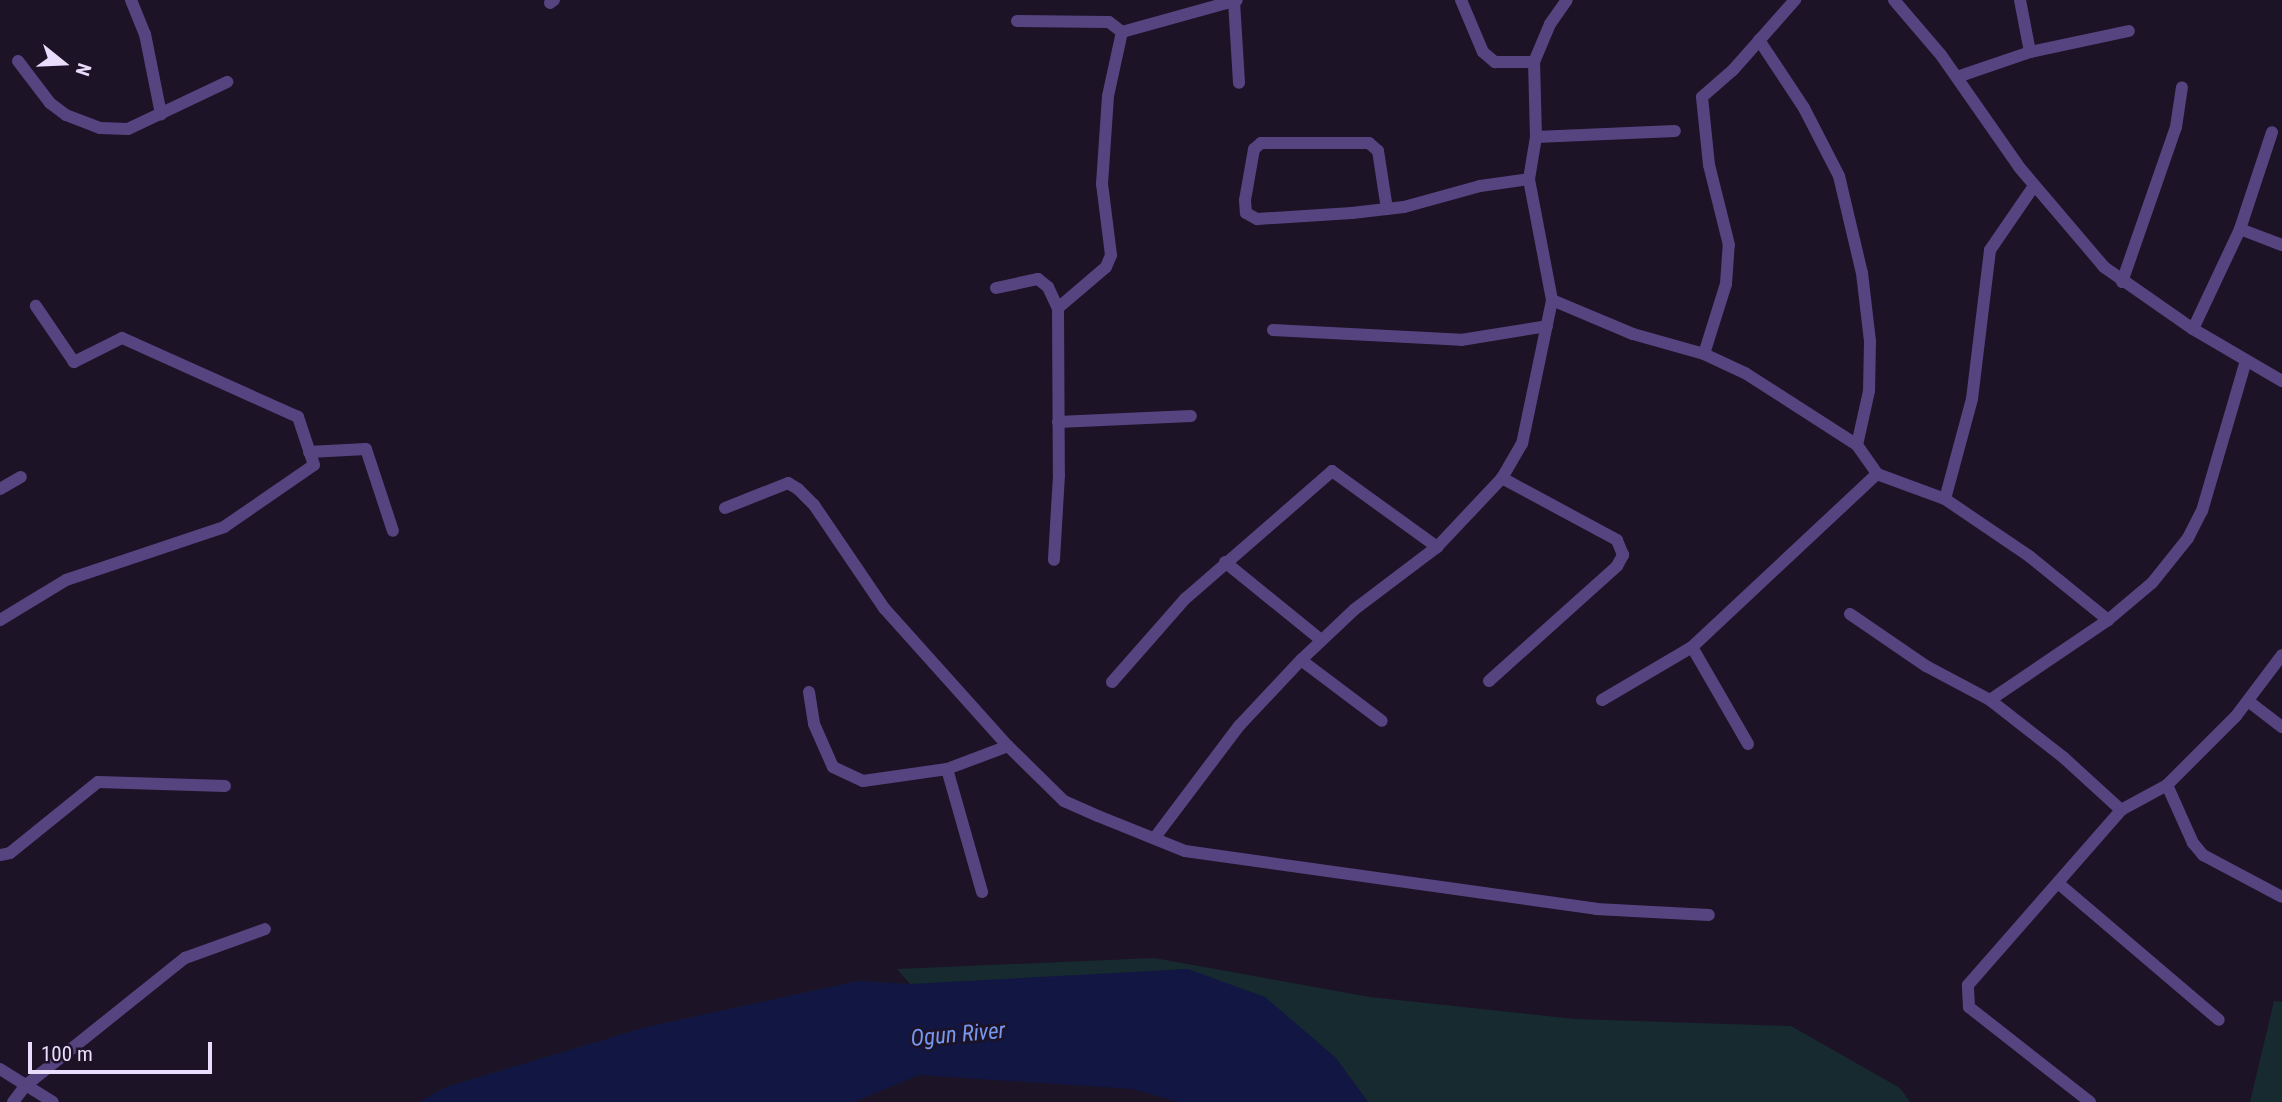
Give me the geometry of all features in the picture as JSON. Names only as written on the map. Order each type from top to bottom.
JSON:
[{"type":"street","points":[[131,0],[145,34],[161,114]]},
{"type":"street","points":[[1122,32],[1236,0],[1239,83]]},
{"type":"street","points":[[1461,0],[1483,52],[1495,62],[1534,62]]},
{"type":"street","points":[[1156,836],[1239,726],[1301,660],[1321,640],[1437,547],[1502,478],[1527,431],[1552,300],[1529,179],[1536,137],[1534,62],[1550,24],[1567,0]]},
{"type":"street","points":[[1704,354],[1726,284],[1730,245],[1709,165],[1702,97],[1795,0]]},
{"type":"street","points":[[1894,0],[1957,76],[2034,186],[2122,282],[2193,329],[2282,381]]},
{"type":"street","points":[[2020,0],[2030,52]]},
{"type":"street","points":[[1017,21],[1109,22],[1122,32]]},
{"type":"street","points":[[1957,76],[2030,52],[2129,31]]},
{"type":"street","points":[[1058,308],[1106,267],[1111,255],[1102,184],[1108,96],[1122,32]]},
{"type":"street","points":[[1759,40],[1804,108],[1839,176],[1862,274],[1870,341],[1869,391],[1857,445]]},
{"type":"street","points":[[18,61],[50,103],[85,125],[128,129],[227,82]]},
{"type":"street","points":[[2122,282],[2176,127],[2182,87]]},
{"type":"street","points":[[1536,137],[1675,131]]},
{"type":"street","points":[[2193,329],[2240,229],[2272,132]]},
{"type":"street","points":[[1387,209],[1378,151],[1369,143],[1261,144],[1254,149],[1245,200],[1252,218],[1387,209],[1529,179]]},
{"type":"street","points":[[1945,499],[1972,399],[1990,250],[2034,186]]},
{"type":"street","points":[[2240,229],[2282,245]]},
{"type":"street","points":[[996,288],[1038,279],[1058,308],[1054,559]]},
{"type":"street","points":[[1552,300],[1633,334],[1704,354],[1745,373],[1857,445],[1877,474],[1945,499],[2029,555],[2108,620]]},
{"type":"street","points":[[0,620],[66,580],[224,527],[314,465],[298,417],[122,338],[74,362],[36,306]]},
{"type":"street","points":[[1273,330],[1461,340],[1547,326]]},
{"type":"street","points":[[1990,700],[2108,620],[2152,583],[2195,526],[2246,361]]},
{"type":"street","points":[[1058,422],[1191,415]]},
{"type":"street","points":[[310,452],[366,449],[393,531]]},
{"type":"street","points":[[1112,682],[1185,599],[1332,471],[1437,547]]},
{"type":"street","points":[[1602,700],[1692,647],[1877,474]]},
{"type":"street","points":[[0,489],[21,477]]},
{"type":"street","points":[[1489,681],[1617,566],[1623,555],[1617,540],[1502,478]]},
{"type":"street","points":[[725,508],[788,483],[798,489],[814,505],[884,608],[1008,746],[1063,802],[1156,836],[1185,851],[1596,909],[1709,915]]},
{"type":"street","points":[[1225,562],[1321,640]]},
{"type":"street","points":[[1850,614],[1926,666],[1990,700],[2063,757],[2121,810]]},
{"type":"street","points":[[1692,647],[1748,744]]},
{"type":"street","points":[[2090,1102],[1969,1007],[1965,997],[1968,985],[2121,810],[2167,785],[2249,701],[2282,655]]},
{"type":"street","points":[[1301,660],[1382,721]]},
{"type":"street","points":[[809,692],[814,724],[833,767],[863,781],[947,769],[1008,746]]},
{"type":"street","points":[[2249,701],[2282,727]]},
{"type":"street","points":[[947,769],[982,892]]},
{"type":"street","points":[[0,855],[10,853],[98,782],[225,786]]},
{"type":"street","points":[[2167,785],[2193,843],[2203,855],[2282,897]]},
{"type":"street","points":[[2058,883],[2219,1020]]},
{"type":"street","points":[[13,1102],[25,1086],[185,958],[265,929]]},
{"type":"street","points":[[0,1069],[53,1102]]},
{"type":"shaded area","points":[[1154,958],[1370,997],[1575,1019],[1791,1026],[1900,1088],[1910,1102],[1368,1102],[1335,1057],[1188,969],[1116,975],[419,1102],[446,1087],[647,1027],[858,981],[910,984],[897,969]]},
{"type":"shaded area","points":[[2274,1001],[2282,1002],[2282,1102],[2250,1102]]},
{"type":"water","name":"Ogun River","points":[[1188,969],[1265,997],[1335,1057],[1368,1102],[1178,1102],[1133,1089],[919,1075],[854,1102],[419,1102],[446,1087],[647,1027],[858,981],[911,984]]}]
